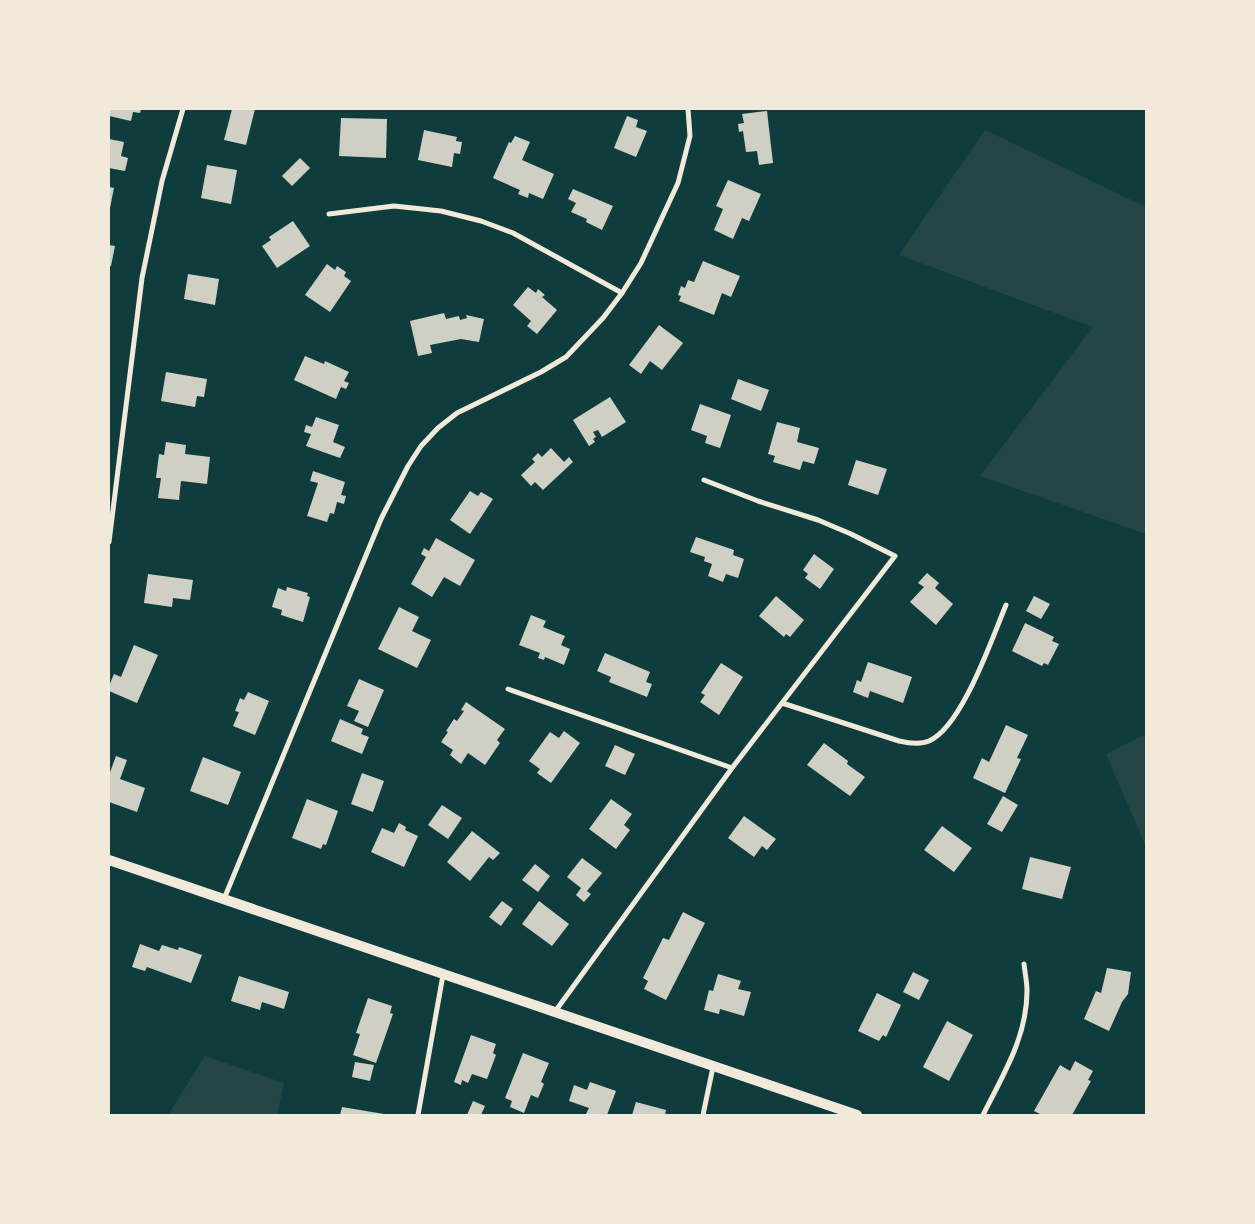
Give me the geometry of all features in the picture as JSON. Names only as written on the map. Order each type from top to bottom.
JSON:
[{"type":"main road","points":[[109,860],[857,1115]]},
{"type":"street","points":[[109,542],[142,278],[162,182],[183,109]]},
{"type":"street","points":[[224,900],[381,519],[408,466],[421,446],[438,428],[457,414],[541,372],[566,357],[603,318],[622,293],[641,262],[678,184],[690,136],[688,109]]},
{"type":"street","points":[[329,214],[394,206],[441,211],[480,221],[513,233],[622,293]]},
{"type":"street","points":[[554,1013],[732,768],[895,556],[818,520],[758,501],[704,480]]},
{"type":"street","points":[[782,703],[898,741],[928,742],[939,735],[950,724],[975,677],[1006,605]]},
{"type":"street","points":[[508,689],[732,768]]},
{"type":"street","points":[[983,1115],[1020,1040],[1026,1014],[1028,990],[1024,964]]},
{"type":"street","points":[[418,1115],[443,975]]},
{"type":"street","points":[[703,1115],[713,1067]]},
{"type":"shaded area","points":[[985,130],[1146,207],[1146,534],[980,476],[1093,327],[899,255]]},
{"type":"shaded area","points":[[1146,734],[1146,847],[1106,754]]},
{"type":"shaded area","points":[[205,1056],[284,1083],[277,1115],[168,1115]]},
{"type":"building","points":[[109,109],[141,109],[140,113],[133,112],[131,121],[109,116]]},
{"type":"building","points":[[232,109],[255,109],[246,145],[224,140]]},
{"type":"building","points":[[767,111],[773,163],[759,165],[757,151],[746,152],[743,131],[739,132],[738,124],[744,123],[742,114]]},
{"type":"building","points":[[627,116],[638,120],[636,127],[647,131],[636,157],[614,148]]},
{"type":"building","points":[[341,118],[387,119],[386,158],[339,156]]},
{"type":"building","points":[[424,130],[457,137],[456,141],[462,142],[460,154],[454,153],[452,167],[418,160]]},
{"type":"building","points":[[515,136],[530,142],[522,160],[554,174],[543,199],[529,193],[528,198],[518,194],[520,190],[493,178],[509,142],[511,143]]},
{"type":"building","points":[[109,139],[124,142],[121,156],[128,158],[125,171],[109,168]]},
{"type":"building","points":[[300,158],[310,168],[292,186],[282,176]]},
{"type":"building","points":[[207,165],[237,170],[231,204],[201,198]]},
{"type":"building","points":[[728,180],[761,194],[749,221],[742,218],[733,239],[714,230],[723,209],[716,206]]},
{"type":"building","points":[[109,187],[114,188],[110,208],[109,208]]},
{"type":"building","points":[[573,189],[613,206],[602,230],[586,222],[587,219],[571,212],[576,203],[568,199]]},
{"type":"building","points":[[293,221],[310,246],[277,268],[262,246],[271,240],[269,237]]},
{"type":"building","points":[[109,245],[115,246],[111,266],[109,266]]},
{"type":"building","points":[[703,261],[740,276],[731,297],[722,293],[714,315],[679,301],[681,296],[678,295],[681,286],[685,288],[688,280],[694,282]]},
{"type":"building","points":[[327,264],[335,270],[337,266],[346,272],[344,276],[351,281],[330,312],[305,295]]},
{"type":"building","points":[[188,274],[219,279],[215,305],[184,299]]},
{"type":"building","points":[[528,287],[536,293],[538,289],[545,295],[542,297],[557,310],[537,334],[527,326],[531,321],[513,305]]},
{"type":"building","points":[[444,313],[446,319],[459,316],[460,320],[467,318],[466,315],[484,319],[479,342],[461,339],[430,345],[432,353],[418,356],[410,321]]},
{"type":"building","points":[[659,325],[683,343],[662,370],[650,361],[641,374],[629,365]]},
{"type":"building","points":[[305,356],[324,364],[325,361],[349,372],[344,381],[349,383],[346,389],[341,387],[336,399],[294,380]]},
{"type":"building","points":[[166,372],[207,379],[204,397],[197,396],[195,407],[161,401]]},
{"type":"building","points":[[738,379],[769,390],[761,411],[731,399]]},
{"type":"building","points":[[610,397],[626,422],[602,437],[598,430],[593,432],[596,437],[593,439],[595,442],[589,446],[573,420]]},
{"type":"building","points":[[700,404],[731,415],[720,448],[705,443],[707,436],[691,430]]},
{"type":"building","points":[[316,417],[339,425],[333,442],[345,447],[340,458],[306,446],[311,434],[304,432],[306,425],[312,427]]},
{"type":"building","points":[[777,422],[800,428],[797,442],[819,448],[814,464],[803,461],[800,470],[773,462],[775,456],[768,454]]},
{"type":"building","points":[[166,442],[186,445],[185,454],[210,457],[207,484],[181,481],[179,500],[158,498],[161,478],[156,478],[159,454],[164,455]]},
{"type":"building","points":[[551,448],[564,462],[569,457],[573,462],[543,490],[535,482],[531,486],[521,475],[535,462],[532,459],[538,453],[542,457]]},
{"type":"building","points":[[856,460],[887,469],[878,495],[848,485]]},
{"type":"building","points":[[313,471],[345,482],[341,495],[346,496],[344,504],[337,502],[334,514],[330,513],[327,522],[307,516],[318,483],[310,481]]},
{"type":"building","points":[[470,491],[478,496],[481,492],[493,499],[470,534],[450,520]]},
{"type":"building","points":[[696,537],[734,550],[733,555],[744,559],[738,578],[726,574],[723,582],[708,576],[712,564],[704,561],[705,557],[690,552]]},
{"type":"building","points":[[436,538],[475,560],[460,586],[444,577],[432,597],[411,584],[426,557],[421,554],[424,548],[429,551]]},
{"type":"building","points":[[814,554],[834,569],[820,589],[805,578],[808,574],[803,570]]},
{"type":"building","points":[[927,573],[939,583],[935,588],[953,604],[936,625],[910,602],[924,587],[918,583]]},
{"type":"building","points":[[148,574],[193,580],[190,600],[173,598],[172,607],[144,603]]},
{"type":"building","points":[[287,587],[308,593],[307,596],[310,597],[303,622],[281,615],[282,610],[272,607],[278,588],[286,591]]},
{"type":"building","points":[[776,596],[804,620],[790,637],[786,634],[784,637],[759,616]]},
{"type":"building","points":[[1034,596],[1050,604],[1041,619],[1026,611]]},
{"type":"building","points":[[399,607],[419,617],[412,631],[431,640],[417,668],[378,649]]},
{"type":"building","points":[[531,615],[546,621],[543,627],[565,636],[561,645],[570,649],[564,665],[545,657],[544,660],[538,658],[540,653],[519,645]]},
{"type":"building","points":[[1025,623],[1054,637],[1052,641],[1059,644],[1048,665],[1044,663],[1042,666],[1012,651]]},
{"type":"building","points":[[134,645],[158,655],[137,703],[109,691],[114,674],[121,677]]},
{"type":"building","points":[[605,653],[650,672],[646,682],[652,684],[647,697],[609,682],[611,677],[597,671]]},
{"type":"building","points":[[868,662],[912,677],[903,703],[870,691],[868,698],[853,692],[857,680],[861,682]]},
{"type":"building","points":[[721,663],[743,677],[719,715],[700,702],[705,695],[701,693]]},
{"type":"building","points":[[359,679],[384,690],[368,727],[354,721],[359,711],[347,706]]},
{"type":"building","points":[[248,692],[269,701],[255,735],[233,726],[239,712],[235,711],[240,698],[244,700]]},
{"type":"building","points":[[466,702],[505,729],[497,740],[500,743],[485,765],[468,753],[461,764],[450,755],[453,750],[441,742],[454,719],[457,721],[464,711],[461,710]]},
{"type":"building","points":[[340,719],[363,729],[361,734],[369,737],[362,754],[331,741]]},
{"type":"building","points":[[1006,725],[1028,735],[1017,758],[1021,759],[1005,793],[973,778],[982,758],[989,762]]},
{"type":"building","points":[[564,731],[580,743],[551,783],[537,773],[540,769],[529,761],[550,732],[559,738]]},
{"type":"building","points":[[824,743],[865,777],[850,796],[807,765]]},
{"type":"building","points":[[615,745],[635,754],[625,775],[605,766]]},
{"type":"building","points":[[116,756],[127,760],[120,779],[145,788],[137,812],[109,802],[109,775]]},
{"type":"building","points":[[203,757],[241,772],[228,805],[190,791]]},
{"type":"building","points":[[362,773],[384,781],[373,812],[351,804]]},
{"type":"building","points":[[1003,796],[1018,805],[1002,832],[987,824]]},
{"type":"building","points":[[307,799],[338,811],[326,845],[323,844],[321,849],[292,838]]},
{"type":"building","points":[[611,799],[632,814],[624,825],[630,830],[616,849],[589,829]]},
{"type":"building","points":[[442,805],[462,818],[448,839],[428,825]]},
{"type":"building","points":[[744,816],[776,839],[767,850],[762,846],[754,857],[728,838]]},
{"type":"building","points":[[399,823],[406,827],[405,830],[418,836],[404,867],[371,852],[382,828],[394,833]]},
{"type":"building","points":[[942,826],[972,848],[954,872],[924,850]]},
{"type":"building","points":[[472,831],[500,853],[493,860],[489,857],[470,881],[447,862]]},
{"type":"building","points":[[1030,857],[1071,867],[1062,899],[1022,889]]},
{"type":"building","points":[[582,858],[602,873],[587,891],[591,894],[584,902],[576,895],[581,888],[567,877]]},
{"type":"building","points":[[535,864],[550,876],[538,892],[522,880]]},
{"type":"building","points":[[502,901],[513,909],[501,926],[489,917]]},
{"type":"building","points":[[539,901],[569,924],[552,946],[522,924]]},
{"type":"building","points":[[683,912],[705,923],[666,1000],[644,989],[648,981],[643,978],[663,938],[669,940]]},
{"type":"building","points":[[140,944],[159,951],[162,945],[178,950],[179,947],[202,955],[191,983],[147,967],[145,971],[132,967]]},
{"type":"building","points":[[1107,968],[1131,972],[1128,994],[1122,1002],[1109,1031],[1084,1019],[1096,991],[1101,993]]},
{"type":"building","points":[[913,972],[929,980],[919,1000],[903,992]]},
{"type":"building","points":[[718,974],[741,981],[738,989],[751,992],[744,1016],[720,1009],[719,1014],[704,1010],[709,990],[713,991]]},
{"type":"building","points":[[239,976],[289,992],[284,1009],[262,1002],[260,1010],[231,1001]]},
{"type":"building","points":[[877,993],[901,1005],[886,1037],[883,1035],[879,1041],[858,1031]]},
{"type":"building","points":[[368,998],[392,1006],[390,1013],[393,1014],[376,1063],[353,1055],[360,1034],[356,1033]]},
{"type":"building","points":[[947,1021],[973,1035],[949,1081],[923,1067]]},
{"type":"building","points":[[471,1035],[496,1044],[493,1053],[496,1055],[487,1079],[472,1074],[468,1083],[462,1080],[461,1085],[454,1082]]},
{"type":"building","points":[[523,1053],[549,1063],[541,1082],[544,1084],[538,1098],[531,1095],[524,1113],[510,1107],[512,1101],[505,1098]]},
{"type":"building","points":[[1075,1061],[1093,1071],[1088,1080],[1091,1081],[1072,1115],[1042,1115],[1034,1111],[1060,1065],[1070,1071]]},
{"type":"building","points":[[355,1062],[374,1065],[370,1081],[352,1077]]},
{"type":"building","points":[[590,1082],[616,1091],[607,1115],[586,1114],[589,1108],[569,1101],[574,1085],[587,1090]]},
{"type":"building","points":[[473,1101],[485,1106],[481,1115],[467,1115]]},
{"type":"building","points":[[636,1102],[666,1110],[665,1115],[632,1115]]},
{"type":"building","points":[[342,1107],[384,1114],[384,1115],[340,1115]]}]
